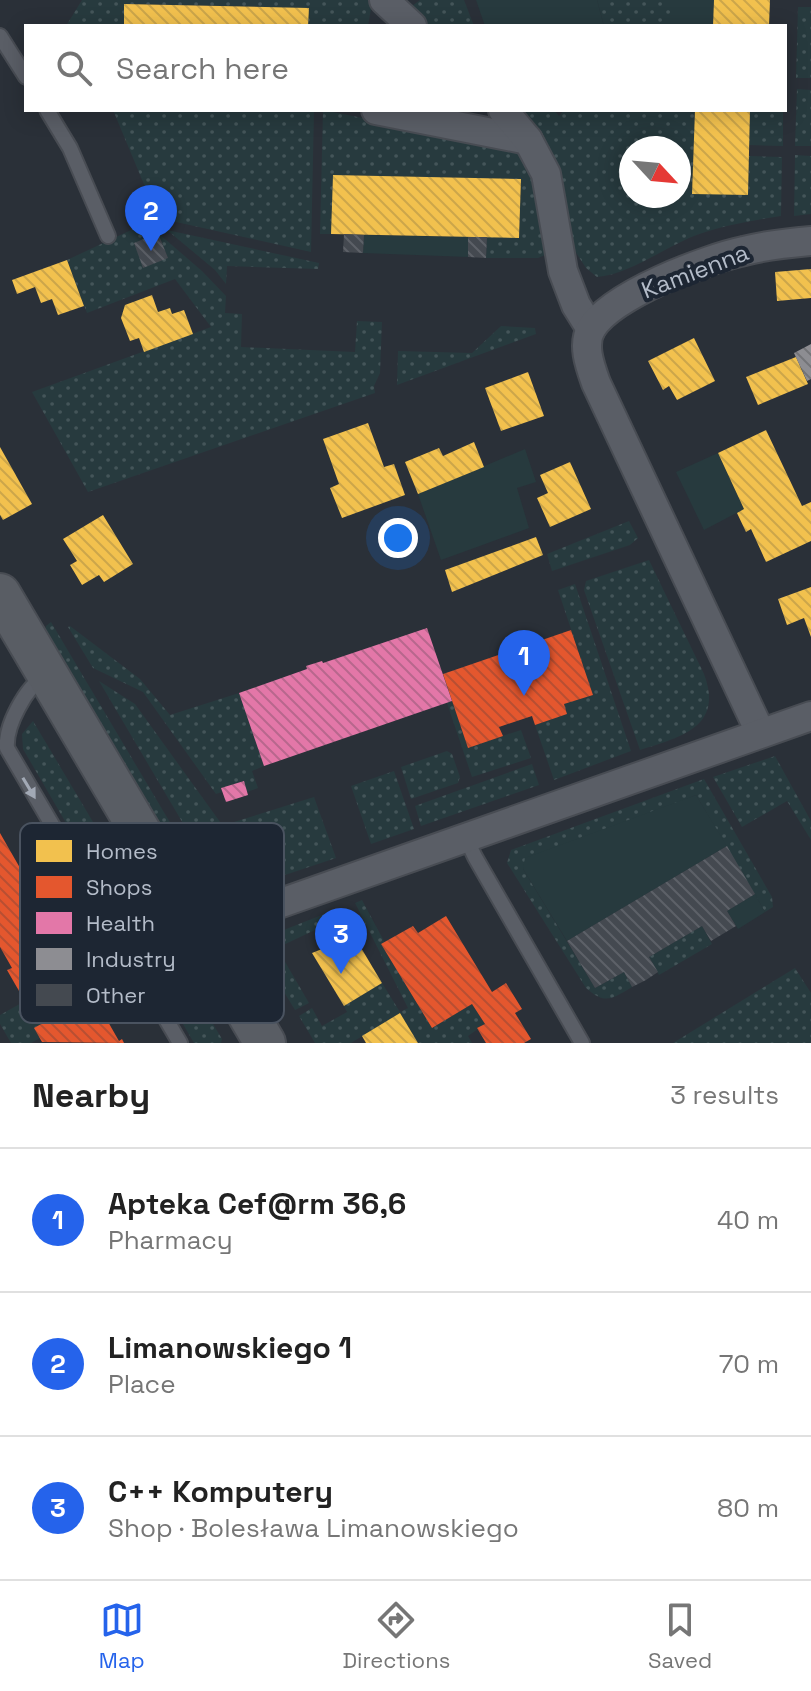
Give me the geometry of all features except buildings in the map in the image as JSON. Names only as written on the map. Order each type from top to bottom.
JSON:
[{"type":"street","points":[[386,112],[528,140]]},
{"type":"street","points":[[505,112],[528,140],[546,174],[561,265],[568,287],[591,329],[588,356],[596,383],[760,732]]},
{"type":"street","name":"Kamienna","points":[[591,329],[621,300],[703,264],[752,249],[811,241]]},
{"type":"street","points":[[0,594],[135,823]]},
{"type":"street","points":[[284,901],[811,716]]},
{"type":"street","points":[[253,1023],[265,1043]]},
{"type":"lane","points":[[0,36],[24,74]]},
{"type":"lane","points":[[48,112],[70,148],[108,236]]},
{"type":"lane","points":[[48,674],[26,694],[9,729],[7,748],[51,823]]},
{"type":"lane","points":[[465,836],[582,1043]]},
{"type":"lane","points":[[168,1023],[180,1043]]},
{"type":"green space","points":[[82,0],[368,0],[372,3],[368,24],[308,24],[308,8],[125,4],[124,24],[67,24]]},
{"type":"green space","points":[[420,0],[464,0],[473,24],[424,24],[408,9]]},
{"type":"green space","points":[[476,0],[597,0],[603,24],[484,24]]},
{"type":"green space","points":[[597,0],[671,0],[671,24],[603,24]]},
{"type":"green space","points":[[671,0],[714,0],[713,24],[671,24]]},
{"type":"green space","points":[[798,7],[811,7],[811,78],[796,78]]},
{"type":"green space","points":[[797,89],[811,90],[811,146],[795,146]]},
{"type":"green space","points":[[114,112],[314,112],[311,252],[158,218]]},
{"type":"green space","points":[[323,112],[333,112],[522,150],[531,166],[546,249],[545,255],[538,258],[486,258],[487,237],[519,237],[521,179],[333,175],[331,234],[320,234]]},
{"type":"green space","points":[[515,112],[556,112],[559,116],[562,112],[695,112],[692,193],[748,195],[749,156],[782,157],[781,216],[700,234],[632,267],[597,277],[586,268],[573,248]]},
{"type":"green space","points":[[750,112],[783,112],[783,146],[749,145]]},
{"type":"green space","points":[[795,155],[811,156],[811,214],[794,216]]},
{"type":"green space","points":[[146,223],[168,258],[158,233],[226,296],[225,313],[242,314],[241,347],[355,352],[357,321],[382,322],[380,373],[374,386],[375,393],[88,492],[32,392],[211,327],[175,279],[87,313],[67,260]]},
{"type":"green space","points":[[167,230],[319,263],[318,269],[227,266],[226,284],[215,270]]},
{"type":"green space","points":[[364,235],[468,237],[468,257],[363,253]]},
{"type":"green space","points":[[501,326],[535,328],[536,334],[397,385],[398,351],[472,353]]},
{"type":"green space","points":[[525,449],[536,482],[517,488],[529,528],[441,560],[418,494]]},
{"type":"green space","points":[[718,453],[744,509],[704,530],[676,472]]},
{"type":"green space","points":[[629,521],[638,538],[630,545],[552,571],[547,554]]},
{"type":"green space","points":[[649,560],[704,674],[709,692],[708,706],[695,727],[640,750],[584,590],[586,581]]},
{"type":"green space","points":[[575,584],[631,751],[554,780],[535,725],[567,714],[564,704],[593,695],[558,590]]},
{"type":"green space","points":[[51,622],[170,823],[160,823],[45,632]]},
{"type":"green space","points":[[70,626],[140,679],[170,715],[239,693],[264,766],[252,771],[258,788],[247,792],[243,781],[221,788],[222,792],[216,794],[143,692],[93,668]]},
{"type":"green space","points":[[99,681],[135,704],[221,823],[183,823]]},
{"type":"green space","points":[[452,701],[468,747],[521,730],[531,758],[472,777],[447,703]]},
{"type":"green space","points":[[33,721],[94,823],[66,823],[23,749],[22,734]]},
{"type":"green space","points":[[447,751],[452,754],[460,777],[458,783],[411,799],[401,767]]},
{"type":"green space","points":[[775,756],[811,821],[811,840],[787,801],[742,827],[713,777]]},
{"type":"green space","points":[[532,764],[539,785],[421,826],[415,806]]},
{"type":"green space","points":[[394,771],[414,829],[371,844],[351,786]]},
{"type":"green space","points":[[704,779],[772,897],[773,907],[765,912],[696,795],[523,869],[595,988],[624,972],[632,987],[614,997],[598,997],[586,988],[507,863],[511,850]]},
{"type":"green space","points":[[696,795],[727,846],[567,941],[523,869],[525,858]]},
{"type":"green space","points":[[314,797],[336,858],[284,875],[284,823],[234,822]]},
{"type":"green space","points":[[755,894],[765,912],[738,929],[727,911]]},
{"type":"green space","points":[[362,900],[385,943],[382,945],[432,1028],[472,1004],[485,1024],[468,1036],[472,1043],[418,1043],[400,1013],[351,1043],[315,1043],[299,1016],[312,1008],[322,1026],[347,1012],[344,1006],[382,983],[400,1012],[408,1008],[355,903]]},
{"type":"green space","points":[[337,909],[339,914],[336,920],[284,945],[284,930]]},
{"type":"green space","points":[[702,926],[712,944],[659,975],[649,957]]},
{"type":"green space","points":[[284,960],[309,1003],[295,1010],[284,992]]},
{"type":"green space","points":[[795,968],[811,993],[811,1043],[673,1043]]},
{"type":"green space","points":[[20,1004],[20,1023],[43,1023],[34,1028],[40,1038],[31,1043],[11,1043],[0,1024],[0,1015]]},
{"type":"green space","points":[[182,1023],[212,1023],[222,1039],[221,1043],[194,1043]]},
{"type":"place","name":"Limanowskiego 1","points":[[151,251]]},
{"type":"place","name":"Apteka Cef@rm 36,6","points":[[524,696]]},
{"type":"place","name":"C++ Komputery","points":[[341,974]]}]
